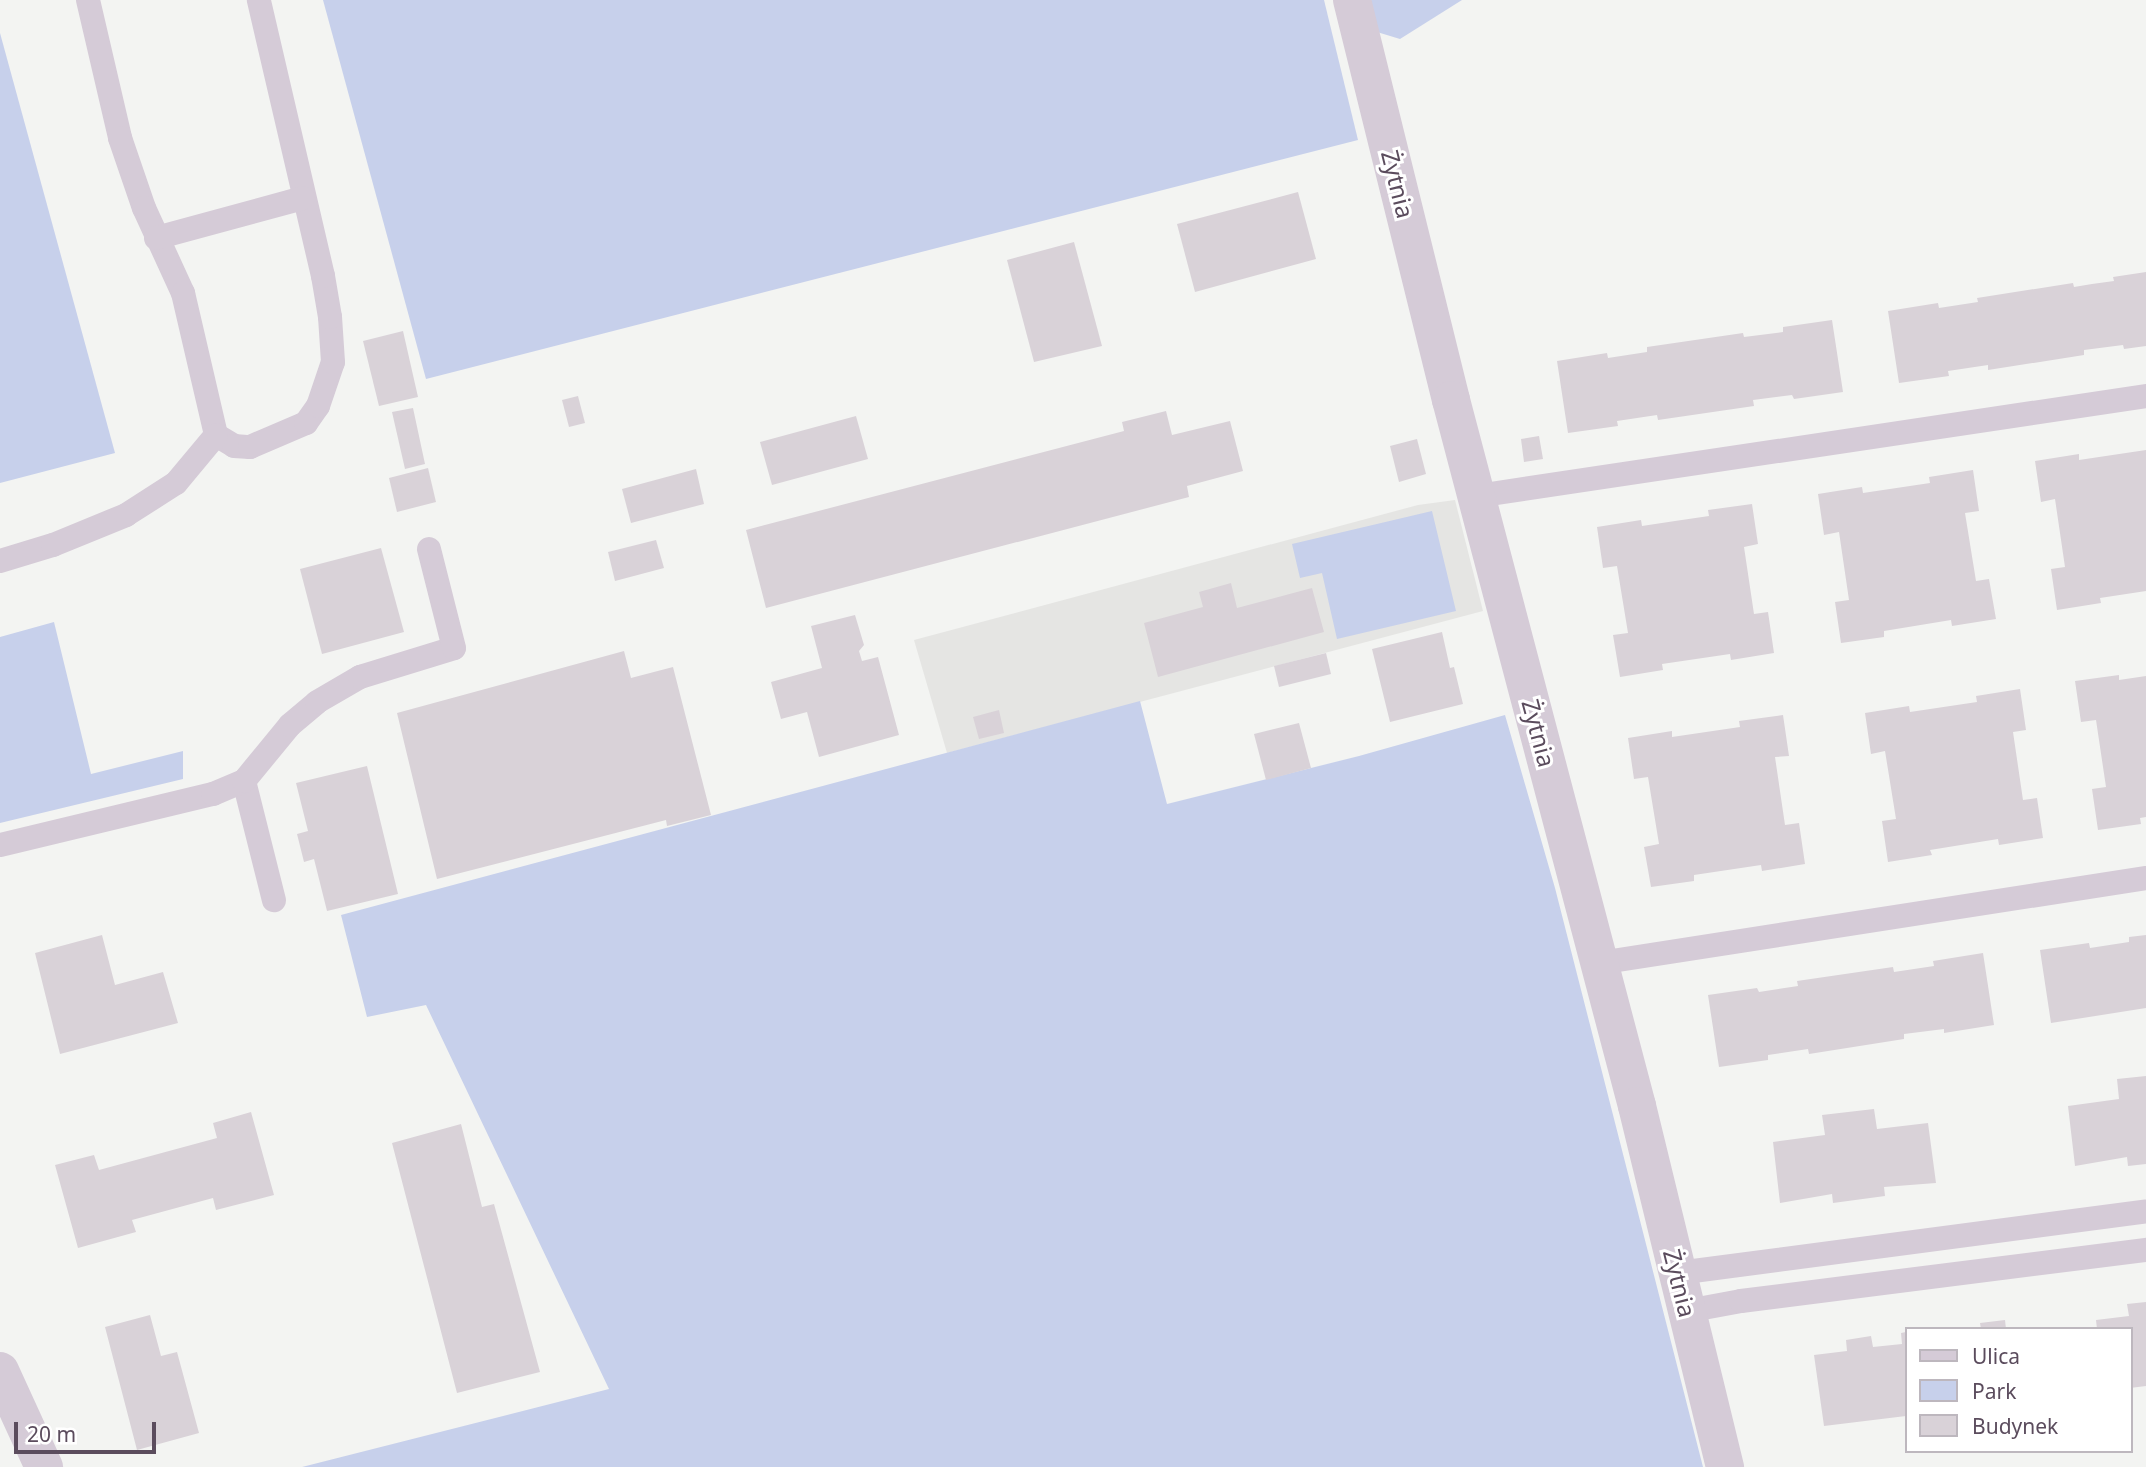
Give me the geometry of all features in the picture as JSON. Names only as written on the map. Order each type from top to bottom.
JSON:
[{"type":"street","name":"Żytnia","points":[[1352,0],[1678,1273],[1725,1467]]},
{"type":"street","points":[[0,1371],[44,1467]]},
{"type":"lane","points":[[88,0],[120,138],[156,238],[171,262],[183,293],[216,435],[234,446],[250,447],[306,423],[318,406],[332,362],[330,317],[259,0]]},
{"type":"lane","points":[[156,238],[303,198]]},
{"type":"lane","points":[[1477,496],[2146,396]]},
{"type":"lane","points":[[0,561],[53,545],[126,515],[176,483],[216,435]]},
{"type":"lane","points":[[0,845],[213,794],[244,781],[290,725],[317,702],[360,677],[454,648],[429,549]]},
{"type":"lane","points":[[244,781],[274,900]]},
{"type":"lane","points":[[1599,963],[2146,878]]},
{"type":"lane","points":[[1678,1273],[2146,1211]]},
{"type":"lane","points":[[1687,1311],[1741,1301],[2146,1251]]},
{"type":"shaded area","points":[[1455,500],[1483,611],[947,753],[914,640],[1418,505]]},
{"type":"green space","points":[[323,0],[1324,0],[1358,140],[426,379]]},
{"type":"green space","points":[[1369,0],[1462,0],[1400,39],[1377,32]]},
{"type":"green space","points":[[0,33],[115,453],[0,483]]},
{"type":"green space","points":[[1432,511],[1456,611],[1337,639],[1322,573],[1300,578],[1292,544]]},
{"type":"green space","points":[[54,622],[91,774],[183,751],[183,779],[0,823],[0,637]]},
{"type":"green space","points":[[1140,701],[1167,804],[1359,756],[1505,715],[1555,888],[1703,1467],[302,1467],[609,1389],[426,1005],[367,1017],[341,915]]},
{"type":"building","points":[[1298,192],[1316,259],[1195,292],[1177,224]]},
{"type":"building","points":[[1074,242],[1102,346],[1034,362],[1007,260]]},
{"type":"building","points":[[2146,272],[2146,346],[2124,349],[2123,345],[2084,350],[2084,355],[1988,370],[1988,365],[1948,371],[1949,376],[1899,383],[1888,311],[1938,303],[1939,308],[1978,302],[1977,298],[2073,283],[2074,287],[2114,281],[2113,277]]},
{"type":"building","points":[[1832,320],[1843,392],[1794,399],[1792,395],[1753,400],[1754,406],[1658,420],[1657,415],[1617,421],[1618,426],[1568,433],[1557,361],[1607,353],[1608,358],[1647,352],[1647,347],[1743,333],[1744,337],[1783,332],[1783,327]]},
{"type":"building","points":[[403,331],[418,397],[379,406],[363,341]]},
{"type":"building","points":[[578,396],[585,423],[569,427],[562,400]]},
{"type":"building","points":[[413,408],[425,464],[405,469],[392,412]]},
{"type":"building","points":[[1166,411],[1172,435],[1230,421],[1243,471],[1187,486],[1189,497],[766,608],[746,530],[1124,431],[1122,422]]},
{"type":"building","points":[[856,416],[868,459],[772,485],[760,442]]},
{"type":"building","points":[[1539,436],[1543,459],[1524,462],[1521,439]]},
{"type":"building","points":[[1417,439],[1426,474],[1399,482],[1390,446]]},
{"type":"building","points":[[2146,450],[2146,591],[2100,598],[2101,603],[2057,610],[2051,569],[2065,567],[2055,499],[2041,502],[2035,461],[2079,454],[2079,460]]},
{"type":"building","points":[[428,468],[436,502],[397,512],[389,478]]},
{"type":"building","points":[[696,469],[704,504],[631,523],[622,489]]},
{"type":"building","points":[[1973,470],[1979,511],[1965,513],[1976,581],[1989,579],[1996,619],[1952,626],[1951,620],[1884,631],[1884,637],[1841,643],[1835,602],[1849,600],[1839,532],[1824,535],[1818,494],[1862,487],[1863,493],[1930,483],[1929,477]]},
{"type":"building","points":[[1752,504],[1758,544],[1744,547],[1754,614],[1768,612],[1774,653],[1731,660],[1730,654],[1662,664],[1663,670],[1620,677],[1613,635],[1628,633],[1617,566],[1603,568],[1597,527],[1641,520],[1642,526],[1709,516],[1708,510]]},
{"type":"building","points":[[656,540],[664,568],[615,581],[608,552]]},
{"type":"building","points":[[381,548],[404,632],[322,654],[300,569]]},
{"type":"building","points":[[1231,583],[1237,608],[1312,588],[1324,632],[1158,677],[1144,623],[1203,607],[1199,592]]},
{"type":"building","points":[[855,615],[864,645],[859,651],[862,661],[878,657],[899,735],[819,757],[807,712],[781,719],[771,682],[822,668],[811,626]]},
{"type":"building","points":[[1442,632],[1450,668],[1454,667],[1463,704],[1390,722],[1372,649]]},
{"type":"building","points":[[624,651],[631,678],[673,667],[711,815],[667,826],[666,820],[437,879],[397,713]]},
{"type":"building","points":[[1326,653],[1331,674],[1279,687],[1274,666]]},
{"type":"building","points":[[2119,675],[2119,680],[2146,676],[2146,817],[2140,818],[2141,824],[2098,830],[2092,789],[2106,787],[2096,720],[2081,722],[2075,681]]},
{"type":"building","points":[[2020,689],[2026,730],[2013,732],[2023,800],[2037,798],[2043,838],[1999,845],[1998,839],[1930,850],[1932,855],[1888,862],[1882,821],[1896,819],[1885,751],[1871,754],[1865,713],[1909,706],[1910,712],[1977,702],[1976,696]]},
{"type":"building","points":[[999,710],[1004,733],[979,739],[973,717]]},
{"type":"building","points":[[1783,715],[1789,756],[1775,757],[1785,825],[1799,823],[1805,864],[1762,871],[1761,865],[1694,875],[1694,881],[1651,887],[1644,847],[1659,844],[1648,777],[1634,779],[1628,738],[1672,731],[1672,737],[1740,727],[1739,721]]},
{"type":"building","points":[[1299,723],[1311,768],[1266,780],[1254,734]]},
{"type":"building","points":[[367,766],[398,894],[327,911],[314,859],[304,862],[297,834],[308,831],[296,783]]},
{"type":"building","points":[[102,935],[115,985],[163,972],[178,1023],[60,1054],[35,953]]},
{"type":"building","points":[[2146,935],[2146,1008],[2051,1023],[2040,950],[2089,943],[2090,948],[2129,942],[2129,937]]},
{"type":"building","points":[[1983,953],[1994,1025],[1944,1033],[1944,1029],[1904,1034],[1904,1039],[1809,1054],[1808,1049],[1768,1055],[1768,1060],[1719,1067],[1708,995],[1757,988],[1759,992],[1798,986],[1797,981],[1893,967],[1894,972],[1934,966],[1933,961]]},
{"type":"building","points":[[2146,1076],[2146,1164],[2128,1166],[2127,1157],[2075,1166],[2068,1106],[2119,1099],[2117,1079]]},
{"type":"building","points":[[1874,1109],[1877,1129],[1928,1123],[1936,1183],[1884,1187],[1885,1196],[1833,1203],[1832,1194],[1780,1203],[1773,1142],[1825,1135],[1822,1115]]},
{"type":"building","points":[[251,1112],[274,1195],[216,1210],[213,1198],[132,1220],[136,1232],[78,1248],[55,1165],[94,1155],[99,1170],[217,1138],[213,1123]]},
{"type":"building","points":[[461,1124],[482,1207],[494,1204],[540,1372],[457,1393],[392,1143]]},
{"type":"building","points":[[2146,1302],[2146,1386],[2132,1388],[2132,1327],[2097,1327],[2096,1320],[2129,1316],[2127,1304]]},
{"type":"building","points":[[150,1315],[161,1356],[177,1352],[199,1433],[137,1450],[105,1327]]},
{"type":"building","points":[[2005,1320],[2006,1327],[1981,1327],[1980,1323]]},
{"type":"building","points":[[1904,1332],[1904,1416],[1824,1426],[1814,1355],[1847,1351],[1846,1340],[1871,1336],[1873,1347],[1902,1344],[1901,1333]]}]
